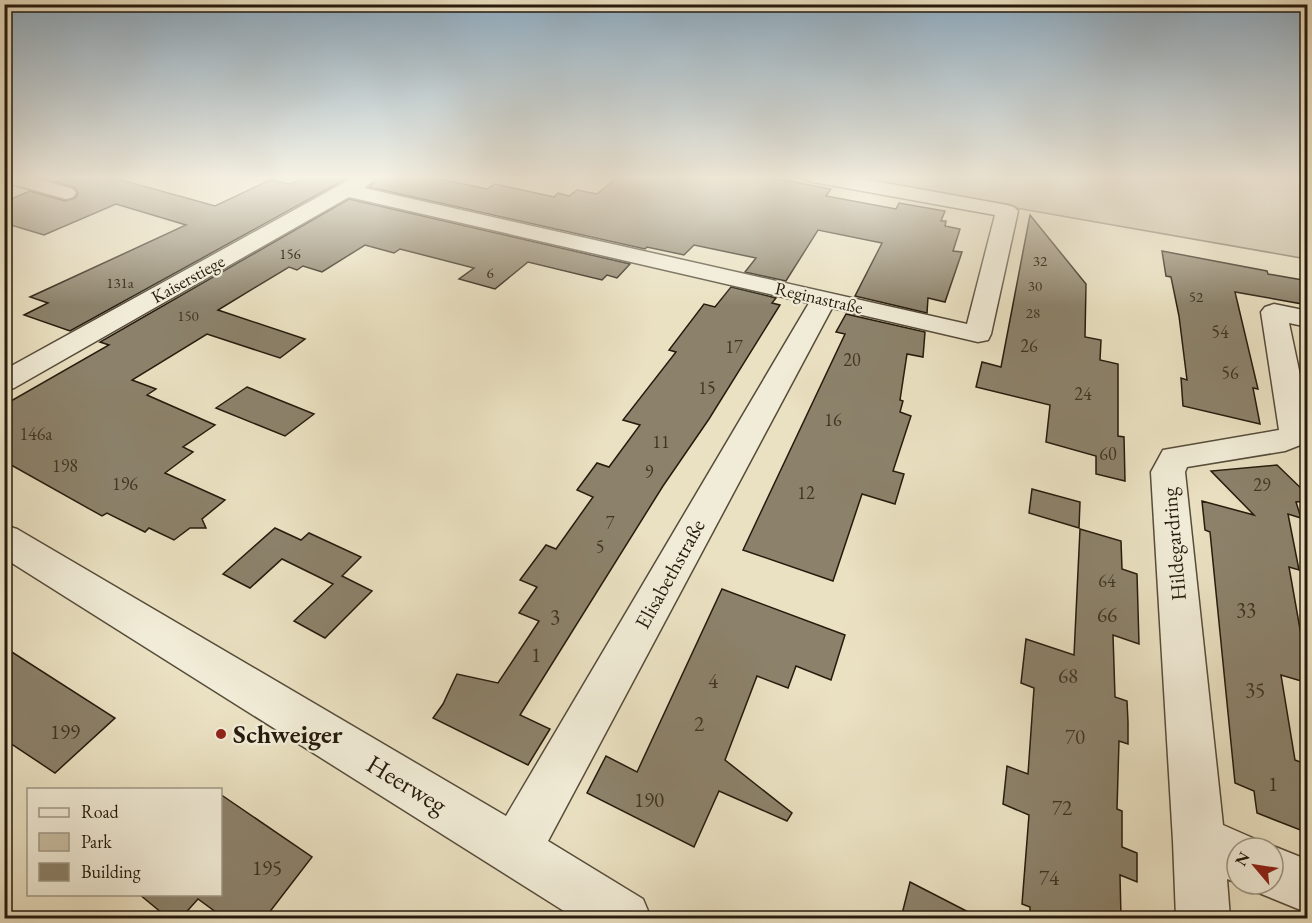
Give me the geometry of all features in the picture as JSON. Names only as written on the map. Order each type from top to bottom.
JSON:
[{"type":"street","name":"Kaiserstiege","points":[[4,382],[293,219]]},
{"type":"street","name":"Reginastraße","points":[[473,219],[978,334],[1005,219]]},
{"type":"street","name":"Elisabethstraße","points":[[515,850],[824,299]]},
{"type":"street","name":"Hildegardring","points":[[1203,918],[1218,849],[1168,472],[1175,458],[1286,440],[1296,435],[1274,312],[1308,319]]},
{"type":"street","name":"Heerweg","points":[[4,539],[624,918]]},
{"type":"street","points":[[1285,877],[1308,887]]},
{"type":"green space","points":[[1079,219],[1307,219],[1307,259]]},
{"type":"building","points":[[4,219],[81,219],[44,235],[4,223]]},
{"type":"building","points":[[166,219],[273,219],[70,331],[24,315],[48,303],[30,297],[186,225]]},
{"type":"building","points":[[314,219],[436,219],[630,264],[617,278],[607,275],[602,280],[528,262],[495,289],[459,279],[474,268],[400,249],[394,253],[365,245],[322,272],[303,266],[297,270],[289,267],[218,310],[305,339],[280,358],[207,334],[132,380],[156,389],[147,395],[215,425],[183,447],[193,452],[165,473],[225,500],[202,519],[206,528],[190,528],[174,540],[149,528],[145,532],[107,513],[102,516],[4,461],[4,405],[109,345],[100,342]]},
{"type":"building","points":[[512,219],[942,219],[941,221],[946,221],[945,226],[960,229],[953,251],[962,252],[945,302],[928,298],[927,313],[855,296],[882,243],[818,230],[786,281],[745,272],[756,258],[694,245],[684,255],[647,247],[645,249]]},
{"type":"building","points":[[1029,219],[1033,219],[1086,284],[1085,337],[1101,340],[1100,360],[1118,364],[1118,436],[1124,437],[1125,481],[1096,474],[1096,456],[1046,442],[1050,405],[976,387],[982,362],[1001,367]]},
{"type":"building","points":[[1162,251],[1308,281],[1308,305],[1235,292],[1258,389],[1253,388],[1260,424],[1183,406],[1181,378],[1187,380],[1179,316],[1171,277],[1166,276]]},
{"type":"building","points":[[731,287],[776,298],[772,303],[780,305],[709,419],[663,486],[520,715],[550,729],[528,765],[433,718],[443,704],[457,674],[498,683],[539,621],[519,613],[537,587],[520,580],[546,545],[556,549],[593,497],[577,490],[597,463],[609,467],[640,425],[623,420],[676,352],[669,350],[704,304],[715,307]]},
{"type":"building","points":[[846,314],[925,332],[923,357],[907,354],[900,412],[911,416],[893,471],[904,474],[895,504],[862,494],[833,581],[743,550],[845,334],[836,332]]},
{"type":"building","points":[[247,387],[314,414],[285,436],[216,408]]},
{"type":"building","points":[[1277,465],[1308,495],[1308,501],[1296,502],[1301,518],[1288,514],[1299,570],[1289,567],[1303,646],[1306,647],[1308,657],[1308,683],[1281,675],[1295,760],[1303,763],[1308,786],[1308,833],[1257,813],[1254,791],[1235,783],[1210,532],[1205,530],[1202,501],[1254,515],[1211,471]]},
{"type":"building","points":[[1032,489],[1080,502],[1079,528],[1029,513]]},
{"type":"building","points":[[275,528],[301,540],[309,533],[361,557],[342,576],[372,591],[325,638],[294,621],[333,584],[282,559],[250,588],[223,574]]},
{"type":"building","points":[[1080,529],[1121,541],[1122,569],[1137,574],[1139,644],[1113,635],[1115,697],[1127,701],[1128,722],[1128,744],[1119,741],[1117,809],[1122,811],[1122,847],[1137,853],[1137,882],[1120,875],[1121,918],[1030,918],[1030,907],[1022,904],[1029,815],[1003,804],[1007,766],[1028,774],[1034,688],[1021,683],[1026,639],[1074,655]]},
{"type":"building","points":[[722,589],[845,635],[831,680],[796,666],[788,688],[757,676],[725,760],[792,813],[787,821],[719,791],[694,847],[587,793],[606,756],[637,772]]},
{"type":"building","points":[[4,647],[115,718],[55,773],[4,739]]},
{"type":"building","points":[[222,795],[312,857],[265,918],[224,918],[198,899],[181,918],[168,918],[141,896],[222,896]]},
{"type":"building","points":[[910,882],[980,918],[901,918]]},
{"type":"place","name":"Schweiger","points":[[221,734]]}]
